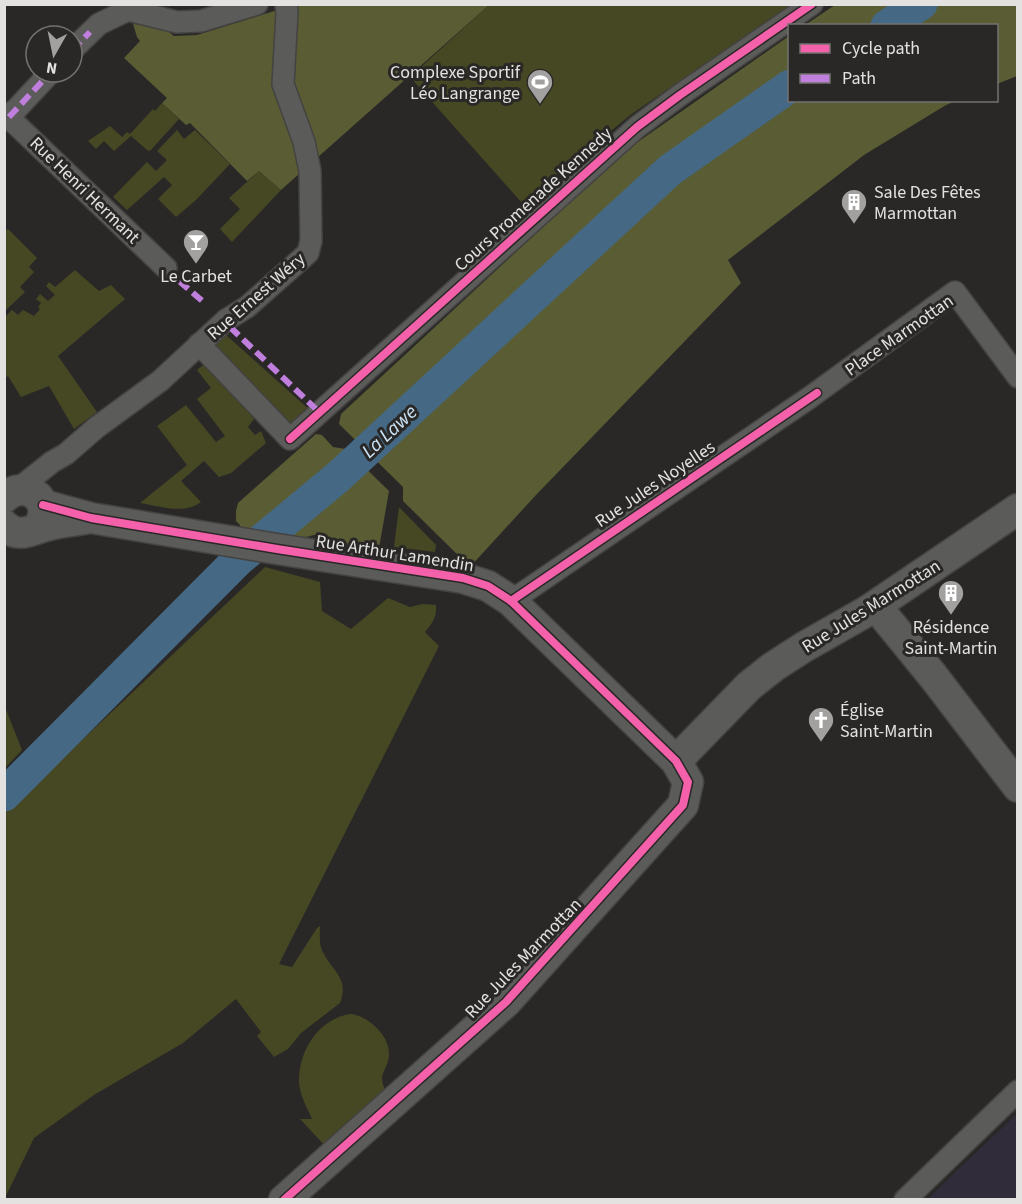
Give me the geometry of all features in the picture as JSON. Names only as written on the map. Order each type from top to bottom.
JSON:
[{"type":"street","points":[[84,38],[99,24],[128,10],[177,22],[201,21],[257,4]]},
{"type":"street","name":"Rue Ernest Wéry","points":[[22,516],[66,454],[97,427],[160,381],[226,320],[247,307],[308,253],[311,242],[310,171],[304,142],[284,84],[287,13],[285,4]]},
{"type":"street","name":"Cours Promenade Kennedy","points":[[199,344],[290,439],[637,127],[680,94],[812,4]]},
{"type":"street","points":[[7,115],[39,84]]},
{"type":"street","name":"Rue Henri Hermant","points":[[7,115],[166,268]]},
{"type":"street","name":"Place Marmottan","points":[[817,393],[956,292],[1017,377]]},
{"type":"street","name":"Rue Jules Noyelles","points":[[511,601],[817,393]]},
{"type":"street","name":"Rue Jules Marmottan","points":[[284,1200],[506,1002],[683,805],[688,782],[676,761],[748,686],[796,651],[869,610],[1017,509]]},
{"type":"street","name":"Rue Arthur Lamendin","points":[[22,516],[48,525],[91,518],[463,578],[488,586],[511,601],[676,761]]},
{"type":"street","points":[[933,676],[910,635],[906,620],[915,589],[934,567]]},
{"type":"street","points":[[869,610],[879,611],[885,616],[1017,787]]},
{"type":"street","points":[[840,627],[852,625],[872,628],[895,642],[933,676]]},
{"type":"street","points":[[905,1200],[1017,1091]]},
{"type":"shaded area","points":[[1017,1114],[1017,1199],[928,1199],[949,1178]]},
{"type":"green space","points":[[294,5],[489,5],[281,190],[259,171],[247,181],[190,123],[186,125],[162,103],[167,98],[124,58],[140,41],[133,24],[162,27],[174,36],[197,35]]},
{"type":"green space","name":"Complexe Sportif Léo Langrange","points":[[489,5],[791,5],[633,113],[522,203],[410,77]]},
{"type":"green space","points":[[835,5],[1017,5],[1017,76],[998,84],[998,24],[806,24]]},
{"type":"green space","points":[[788,37],[788,102],[954,102],[864,155],[728,260],[741,283],[536,495],[470,567],[403,501],[403,487],[339,424],[341,414],[625,151]]},
{"type":"green space","points":[[162,103],[179,119],[150,151],[131,136],[114,151],[104,141],[96,149],[88,141],[110,126],[122,137],[127,132],[130,134],[153,109],[155,111]]},
{"type":"green space","points":[[177,130],[184,139],[195,130],[230,164],[196,200],[176,217],[158,199],[172,185],[164,177],[127,210],[113,197],[147,162],[156,171],[167,160],[157,151]]},
{"type":"green space","points":[[259,171],[281,190],[232,242],[220,229],[240,209],[229,198]]},
{"type":"green space","points":[[8,229],[37,258],[29,267],[34,272],[20,287],[25,292],[5,311],[4,232]]},
{"type":"green space","points":[[75,270],[99,291],[111,285],[125,299],[58,356],[97,412],[74,429],[49,386],[21,397],[8,376],[5,378],[4,318],[12,310],[18,315],[23,310],[34,316],[40,309],[38,307],[41,303],[36,299],[40,294],[48,301],[55,295],[46,286],[49,282],[55,287]]},
{"type":"green space","points":[[226,335],[312,412],[287,435],[213,347]]},
{"type":"green space","points":[[207,362],[254,419],[248,427],[255,435],[261,431],[266,443],[231,473],[219,477],[204,461],[181,481],[201,502],[194,506],[172,509],[140,503],[187,465],[157,426],[186,405],[216,442],[225,436],[197,399],[211,388],[197,370]]},
{"type":"green space","points":[[316,434],[322,435],[333,447],[346,449],[389,491],[379,548],[321,541],[326,536],[320,539],[318,534],[298,539],[239,529],[240,525],[236,521],[238,503]]},
{"type":"green space","points":[[399,507],[436,545],[435,552],[394,547]]},
{"type":"green space","points":[[265,567],[320,582],[322,611],[351,629],[388,598],[410,607],[422,604],[436,605],[435,617],[425,632],[439,646],[279,964],[292,967],[320,926],[321,948],[343,987],[340,1003],[301,1033],[288,1049],[274,1057],[257,1036],[261,1032],[236,999],[183,1043],[94,1095],[34,1138],[5,1198],[5,813]]},
{"type":"green space","points":[[5,707],[22,750],[4,768]]},
{"type":"green space","points":[[351,1014],[370,1022],[381,1033],[388,1046],[387,1064],[382,1076],[387,1094],[327,1148],[300,1119],[312,1119],[299,1083],[302,1059],[320,1029],[329,1022]]},
{"type":"waterway","name":"La Lawe","points":[[890,24],[921,4]]},
{"type":"waterway","name":"La Lawe","points":[[4,795],[238,560],[338,477],[670,170],[788,87]]},
{"type":"marked path","points":[[84,38],[90,32]]},
{"type":"marked path","points":[[9,117],[40,84]]},
{"type":"marked path","points":[[179,281],[206,304]]},
{"type":"marked path","points":[[230,327],[319,412]]},
{"type":"cycle path","points":[[290,439],[637,127],[812,4]]},
{"type":"cycle path","points":[[511,601],[817,393]]},
{"type":"cycle path","points":[[43,505],[91,518],[463,578],[488,586],[511,601],[676,761],[688,782],[683,805],[506,1002],[284,1200]]},
{"type":"place","name":"Complexe Sportif Léo Langrange","points":[[540,105]]},
{"type":"place","name":"Sale Des Fêtes Marmottan","points":[[854,225]]},
{"type":"place","name":"Le Carbet","points":[[196,265]]},
{"type":"place","name":"Résidence Saint-Martin","points":[[951,616]]},
{"type":"place","name":"Église Saint-Martin","points":[[821,743]]}]
